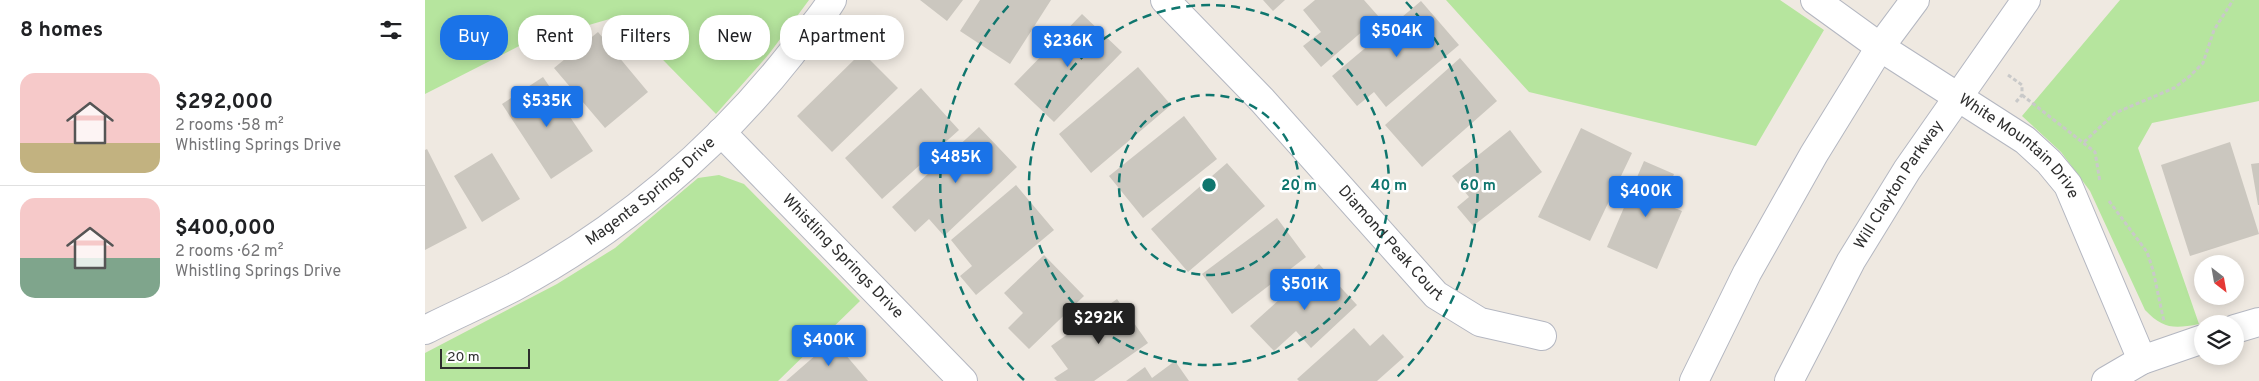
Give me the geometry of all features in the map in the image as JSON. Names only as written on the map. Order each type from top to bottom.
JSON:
[{"type":"street","name":"Magenta Springs Drive","points":[[425,330],[514,287],[596,236],[656,191],[721,132],[769,81],[833,0]]},
{"type":"street","name":"Diamond Peak Court","points":[[1165,0],[1262,100],[1436,295],[1479,322],[1542,336]]},
{"type":"street","name":"White Mountain Drive","points":[[1815,0],[1880,47],[2025,140],[2049,162],[2068,185],[2142,360]]},
{"type":"street","points":[[1695,381],[1747,273],[1814,154],[1880,47],[1915,0]]},
{"type":"street","name":"Will Clayton Parkway","points":[[1789,381],[1851,261],[1907,170],[2026,0]]},
{"type":"street","name":"Whistling Springs Drive","points":[[721,132],[963,381]]},
{"type":"street","points":[[2244,326],[2259,322]]},
{"type":"street","points":[[2107,381],[2142,360],[2194,342]]},
{"type":"path","points":[[2084,142],[2115,113],[2174,88],[2190,76],[2203,63],[2214,30],[2233,0]]},
{"type":"path","points":[[1981,65],[2012,77],[2022,85],[2022,94],[1998,123]]},
{"type":"green space","points":[[425,0],[809,0],[798,15],[780,15],[780,39],[770,53],[770,15],[699,15],[699,60],[764,60],[716,114],[663,60],[689,60],[689,15],[602,15],[602,21],[592,24],[592,15],[518,15],[518,47],[508,52],[508,15],[440,15],[440,60],[492,60],[425,94]]},
{"type":"green space","points":[[1446,0],[1780,0],[1824,30],[1756,146],[1529,92]]},
{"type":"green space","points":[[2120,0],[2259,0],[2259,101],[2152,123],[2138,148],[2196,315],[2194,315],[2194,325],[2183,327],[2169,326],[2158,321],[2145,310],[2090,191],[2061,152],[2022,116]]},
{"type":"green space","points":[[719,175],[744,184],[860,301],[778,381],[425,381],[425,353],[557,284],[615,248],[698,178]]},
{"type":"building","points":[[920,0],[963,0],[947,21]]},
{"type":"building","points":[[980,0],[1051,0],[1010,64],[960,31]]},
{"type":"building","points":[[1263,0],[1285,0],[1273,11]]},
{"type":"building","points":[[1315,0],[1364,0],[1379,17],[1321,67],[1303,46],[1321,32],[1303,10]]},
{"type":"building","points":[[1421,1],[1459,45],[1386,107],[1374,92],[1357,106],[1332,76]]},
{"type":"building","points":[[1082,14],[1122,52],[1054,122],[1014,84]]},
{"type":"building","points":[[598,32],[602,37],[602,60],[621,60],[648,92],[605,128],[554,68],[564,60],[592,60],[592,37]]},
{"type":"building","points":[[1460,58],[1497,101],[1422,167],[1385,125]]},
{"type":"building","points":[[854,60],[870,60],[898,88],[832,152],[797,116]]},
{"type":"building","points":[[1138,67],[1171,105],[1091,173],[1059,134]]},
{"type":"building","points":[[543,77],[593,151],[551,179],[502,104]]},
{"type":"building","points":[[921,88],[959,130],[882,199],[845,158]]},
{"type":"building","points":[[1184,116],[1217,159],[1143,218],[1109,176]]},
{"type":"building","points":[[979,127],[1017,167],[944,236],[929,219],[915,232],[892,207]]},
{"type":"building","points":[[1581,128],[1632,153],[1590,241],[1538,217]]},
{"type":"building","points":[[1510,130],[1542,172],[1473,226],[1457,207],[1469,197],[1452,176]]},
{"type":"building","points":[[2230,142],[2259,234],[2190,256],[2161,165]]},
{"type":"building","points":[[427,149],[467,228],[425,250],[425,150]]},
{"type":"building","points":[[492,153],[520,199],[482,222],[454,176]]},
{"type":"building","points":[[1644,161],[1674,174],[1662,203],[1682,211],[1657,269],[1607,247]]},
{"type":"building","points":[[1227,163],[1265,206],[1188,272],[1151,229]]},
{"type":"building","points":[[2259,163],[2259,205],[2258,205],[2251,164]]},
{"type":"building","points":[[1016,185],[1054,230],[976,295],[960,276],[972,266],[951,240]]},
{"type":"building","points":[[1277,218],[1306,257],[1232,314],[1202,274]]},
{"type":"building","points":[[1044,255],[1084,296],[1029,349],[1008,328],[1023,313],[1004,293]]},
{"type":"building","points":[[1319,264],[1357,305],[1311,348],[1296,331],[1274,351],[1250,326]]},
{"type":"building","points":[[1117,299],[1148,343],[1094,381],[1057,381],[1054,378],[1068,369],[1051,346]]},
{"type":"building","points":[[1354,328],[1370,346],[1383,334],[1404,357],[1377,381],[1299,381],[1297,379]]},
{"type":"building","points":[[833,340],[868,381],[786,381]]},
{"type":"building","points":[[1175,361],[1189,381],[1126,381],[1145,367],[1152,378]]}]
